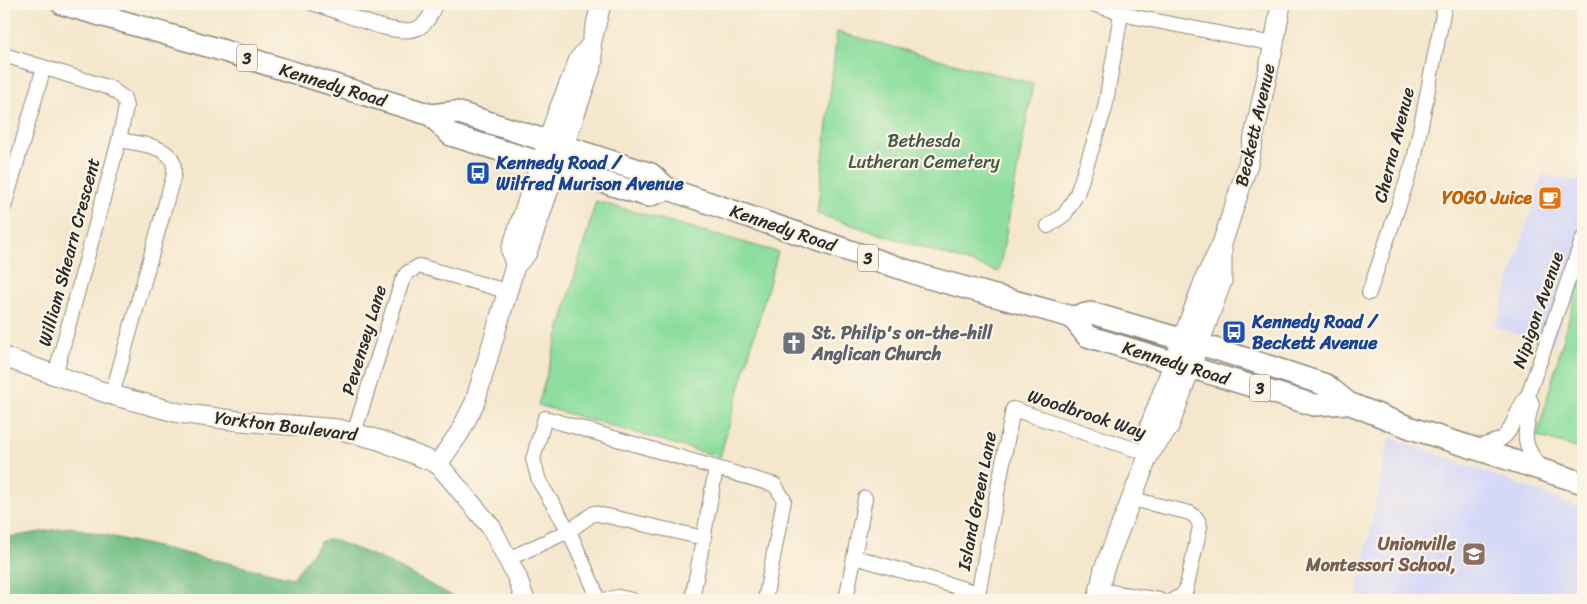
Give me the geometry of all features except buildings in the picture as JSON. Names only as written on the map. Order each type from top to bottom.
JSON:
[{"type":"main road","name":"Kennedy Road","points":[[62,4],[431,115],[456,112],[555,143],[651,174],[668,189],[926,277],[1072,317],[1091,313],[1191,341],[1326,386],[1348,403],[1411,428],[1583,483]]},
{"type":"main road","name":"Kennedy Road","points":[[431,115],[451,135],[648,196],[668,189]]},
{"type":"main road","name":"Kennedy Road","points":[[1072,317],[1087,336],[1314,405],[1348,403]]},
{"type":"street","points":[[314,4],[389,29],[408,31],[420,28],[432,13],[435,4]]},
{"type":"street","points":[[438,464],[460,432],[480,386],[506,291],[515,266],[511,250],[548,165],[555,143],[593,62],[591,46],[601,4]]},
{"type":"street","points":[[1092,4],[1121,14],[1274,44]]},
{"type":"street","name":"Beckett Avenue","points":[[1098,595],[1104,569],[1149,454],[1150,426],[1182,365],[1191,341],[1222,281],[1222,244],[1248,164],[1281,4]]},
{"type":"street","name":"Cherna Avenue","points":[[1369,293],[1414,160],[1445,4]]},
{"type":"street","points":[[1048,226],[1064,214],[1077,194],[1104,108],[1121,14]]},
{"type":"street","points":[[4,55],[44,67],[4,207]]},
{"type":"street","name":"William Shearn Crescent","points":[[44,67],[110,88],[124,98],[126,107],[119,140],[54,375]]},
{"type":"street","points":[[112,395],[174,174],[174,162],[162,150],[119,140]]},
{"type":"street","name":"Nipigon Avenue","points":[[1474,448],[1502,439],[1507,434],[1521,402],[1528,395],[1583,238]]},
{"type":"street","name":"Pevensey Lane","points":[[354,433],[402,281],[407,273],[419,266],[506,291]]},
{"type":"street","name":"Yorkton Boulevard","points":[[4,357],[112,395],[179,413],[240,421],[338,429],[379,440],[438,464],[491,527],[518,577],[525,600]]},
{"type":"street","name":"Nipigon Avenue","points":[[1528,395],[1532,404],[1526,428],[1527,449],[1544,470]]},
{"type":"street","name":"Woodbrook Way","points":[[1013,409],[1149,454]]},
{"type":"street","name":"Island Green Lane","points":[[977,597],[1013,409]]},
{"type":"street","points":[[596,600],[594,588],[569,531],[539,481],[533,460],[545,418],[775,485],[784,500],[765,600]]},
{"type":"street","points":[[692,600],[716,469]]},
{"type":"street","points":[[846,600],[865,498]]},
{"type":"street","points":[[1132,498],[1190,513],[1199,522],[1200,527],[1186,590],[1181,596],[1173,600]]},
{"type":"street","points":[[508,558],[569,531],[594,513],[704,538]]},
{"type":"street","points":[[855,556],[977,597]]},
{"type":"street","points":[[1098,595],[1159,600]]},
{"type":"street","points":[[603,600],[619,596],[632,600]]},
{"type":"shaded area","points":[[1542,175],[1583,182],[1583,247],[1553,346],[1495,327]]},
{"type":"shaded area","name":"Unionville Montessori School,","points":[[1390,437],[1583,508],[1583,600],[1355,600]]},
{"type":"green space","name":"Bethesda Lutheran Cemetery","points":[[837,32],[1033,84],[999,272],[817,214]]},
{"type":"green space","points":[[596,201],[778,252],[720,457],[538,405]]},
{"type":"green space","points":[[1583,267],[1583,450],[1537,436]]},
{"type":"green space","points":[[70,527],[293,578],[321,541],[331,539],[382,559],[460,600],[9,600],[4,577],[4,538]]},
{"type":"place","name":"Kennedy Road / Wilfred Murison Avenue","points":[[478,173]]},
{"type":"place","name":"YOGO Juice","points":[[1550,198]]},
{"type":"place","name":"Kennedy Road / Beckett Avenue","points":[[1234,332]]},
{"type":"place","name":"St. Philip's on-the-hill Anglican Church","points":[[794,343]]},
{"type":"place","name":"Unionville Montessori School,","points":[[1474,554]]}]
